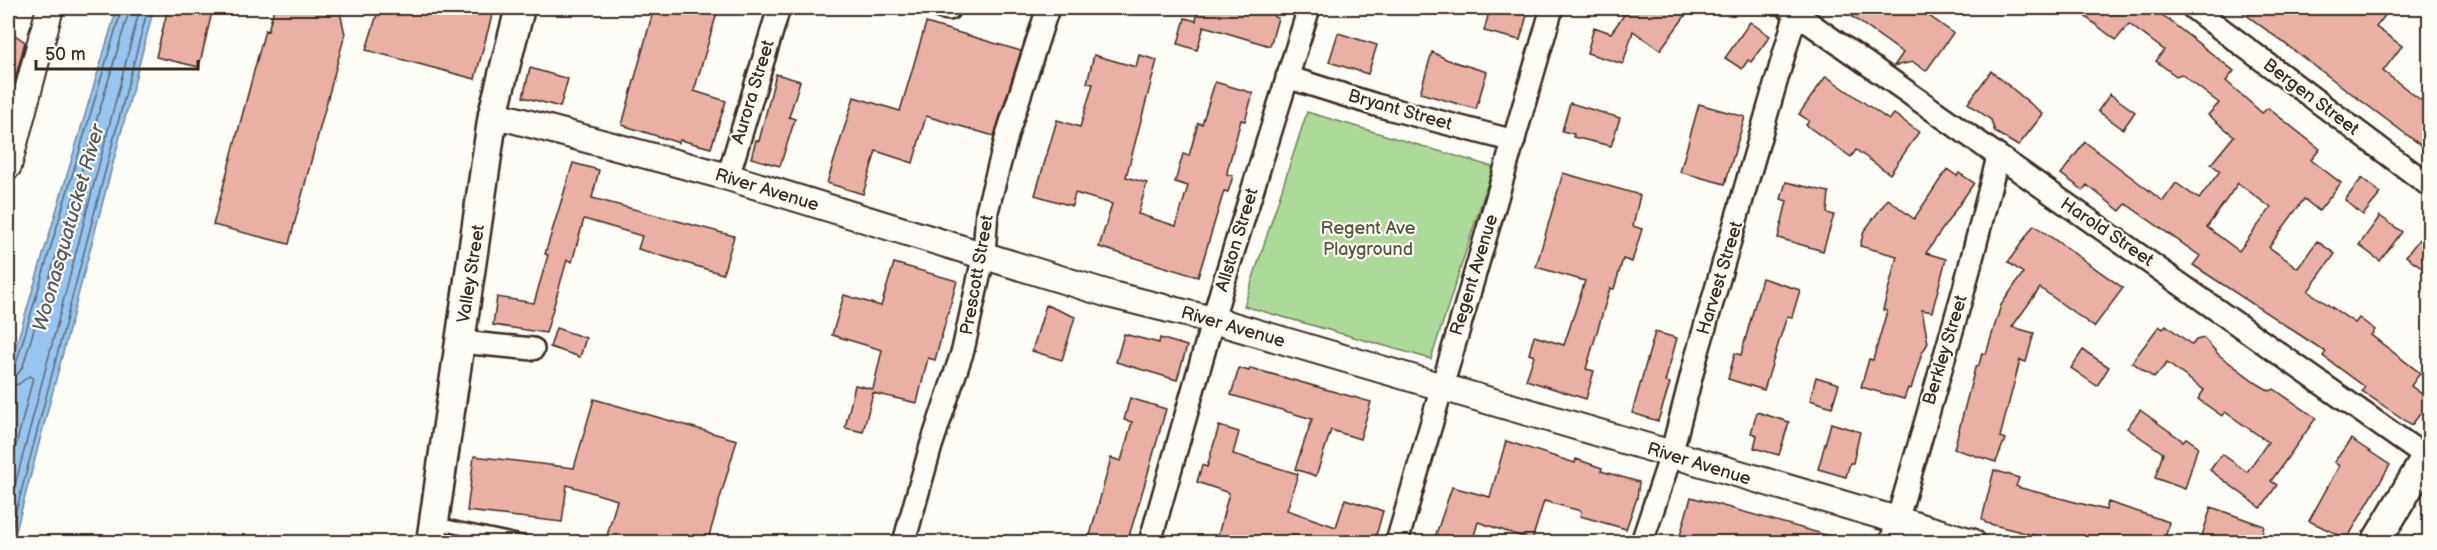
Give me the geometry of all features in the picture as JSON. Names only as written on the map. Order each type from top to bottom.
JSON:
[{"type":"main road","name":"Valley Street","points":[[433,533],[493,114],[520,8]]},
{"type":"main road","points":[[2376,543],[2428,454]]},
{"type":"street","points":[[8,166],[50,8]]},
{"type":"street","name":"Aurora Street","points":[[728,177],[779,8]]},
{"type":"street","name":"Prescott Street","points":[[904,543],[931,446],[963,350],[984,254],[987,211],[1008,132],[1048,8]]},
{"type":"street","name":"Allston Street","points":[[1150,543],[1213,320],[1309,8]]},
{"type":"street","name":"Regent Avenue","points":[[1397,543],[1552,8]]},
{"type":"street","name":"Bergen Street","points":[[2193,8],[2430,186]]},
{"type":"street","name":"Harold Street","points":[[1792,10],[1998,157],[2428,454]]},
{"type":"street","name":"Harvest Street","points":[[1642,543],[1671,455],[1792,10]]},
{"type":"street","name":"Bryant Street","points":[[1287,77],[1376,105],[1514,141]]},
{"type":"street","name":"River Avenue","points":[[493,114],[728,177],[1112,295],[1213,320],[1671,455],[1894,532],[1972,543]]},
{"type":"street","name":"Berkley Street","points":[[1894,532],[1964,289],[1998,157]]},
{"type":"street","points":[[460,342],[533,349]]},
{"type":"lane","points":[[433,533],[524,543]]},
{"type":"green space","name":"Regent Ave Playground","points":[[1307,112],[1493,167],[1431,359],[1244,306]]},
{"type":"water","name":"Woonasquatucket River","points":[[117,8],[154,8],[13,542],[8,542],[8,372]]},
{"type":"building","points":[[168,8],[213,8],[199,67],[156,57]]},
{"type":"building","points":[[274,8],[339,8],[345,34],[289,244],[213,225],[265,30],[268,31]]},
{"type":"building","points":[[379,8],[494,8],[475,79],[366,50]]},
{"type":"building","points":[[654,8],[699,8],[717,13],[694,91],[726,101],[711,148],[680,140],[679,143],[622,125]]},
{"type":"building","points":[[1198,8],[1277,8],[1274,17],[1278,18],[1270,46],[1204,26],[1197,50],[1178,44],[1185,18],[1196,21]]},
{"type":"building","points":[[1490,8],[1527,15],[1520,40],[1484,31]]},
{"type":"building","points":[[1629,8],[1691,8],[1660,50],[1633,31],[1623,64],[1587,53],[1594,27],[1611,33]]},
{"type":"building","points":[[1840,8],[1918,8],[1953,33],[1926,71],[1913,62],[1894,66],[1903,53]]},
{"type":"building","points":[[2074,8],[2153,8],[2234,71],[2226,81],[2262,113],[2268,108],[2320,149],[2311,160],[2341,183],[2319,211],[2304,199],[2269,247],[2298,268],[2317,241],[2335,254],[2308,291],[2355,323],[2359,318],[2375,330],[2371,335],[2420,373],[2411,386],[2430,400],[2412,425],[2362,391],[2365,387],[2323,356],[2326,352],[2193,265],[2200,256],[2126,204],[2120,211],[2087,185],[2083,190],[2061,174],[2085,142],[2163,201],[2176,183],[2199,199],[2220,171],[2211,164],[2234,136],[2208,115],[2219,103],[2181,74],[2176,76],[2156,61],[2164,50],[2129,24],[2116,40]],"holes":[[[2238,183],[2271,208],[2239,251],[2207,227]]]},
{"type":"building","points":[[2237,8],[2391,8],[2376,27],[2402,46],[2383,71],[2430,107],[2430,152]]},
{"type":"building","points":[[1750,22],[1770,36],[1751,62],[1748,60],[1742,69],[1725,58]]},
{"type":"building","points":[[926,23],[1021,51],[994,136],[926,116],[913,163],[876,151],[863,194],[827,183],[854,97],[900,111]]},
{"type":"building","points":[[8,30],[25,42],[13,87],[8,87]]},
{"type":"building","points":[[1338,33],[1377,45],[1368,74],[1329,62]]},
{"type":"building","points":[[1432,52],[1448,60],[1487,72],[1476,109],[1420,93]]},
{"type":"building","points":[[1094,55],[1136,67],[1139,55],[1157,60],[1126,177],[1147,183],[1138,214],[1176,226],[1188,186],[1175,182],[1183,154],[1189,156],[1198,123],[1202,124],[1215,82],[1253,93],[1245,121],[1241,120],[1228,168],[1227,174],[1233,176],[1228,192],[1224,191],[1198,277],[1099,247],[1112,204],[1075,193],[1072,206],[1035,195],[1057,120],[1080,127],[1093,84],[1087,83]]},
{"type":"building","points":[[530,68],[568,79],[560,107],[523,97]]},
{"type":"building","points":[[1991,71],[2043,114],[2018,146],[1995,132],[1991,120],[1968,103]]},
{"type":"building","points":[[776,74],[800,81],[789,117],[795,119],[780,166],[751,158],[756,140],[759,141]]},
{"type":"building","points":[[1826,76],[1889,120],[1894,114],[1919,132],[1890,174],[1856,150],[1851,157],[1806,125],[1809,121],[1799,114]]},
{"type":"building","points":[[2110,94],[2135,112],[2123,129],[2098,111]]},
{"type":"building","points":[[1570,103],[1620,118],[1611,146],[1573,137],[1574,134],[1562,131]]},
{"type":"building","points":[[1699,104],[1745,117],[1725,184],[1680,172]]},
{"type":"building","points":[[573,163],[599,170],[592,198],[734,236],[723,274],[638,249],[642,236],[584,219],[572,262],[567,260],[546,333],[493,325],[497,297],[534,303],[548,255],[545,254]]},
{"type":"building","points":[[1947,169],[1957,176],[1959,173],[1974,183],[1926,253],[1946,259],[1932,312],[1922,310],[1928,343],[1922,353],[1911,389],[1908,388],[1904,399],[1861,387],[1869,359],[1873,360],[1887,311],[1883,310],[1897,256],[1860,246],[1864,231],[1888,199],[1914,219]]},
{"type":"building","points":[[1563,173],[1640,195],[1633,226],[1642,229],[1632,262],[1623,259],[1614,289],[1610,288],[1586,369],[1594,371],[1586,399],[1526,380],[1534,356],[1529,354],[1534,336],[1564,345],[1585,281],[1536,267]]},
{"type":"building","points":[[2362,178],[2381,193],[2363,215],[2345,200]]},
{"type":"building","points":[[1786,182],[1829,192],[1827,213],[1834,215],[1823,251],[1778,238],[1787,201],[1781,199]]},
{"type":"building","points":[[2380,216],[2402,232],[2380,261],[2359,245]]},
{"type":"building","points":[[2034,225],[2123,288],[2094,327],[2040,288],[2012,327],[2034,333],[2026,362],[2020,360],[2000,437],[2005,439],[1996,462],[1954,449],[1975,368],[1979,365],[1982,353],[1986,354],[2001,305],[2023,273],[2008,262]]},
{"type":"building","points":[[2430,225],[2430,273],[2406,256]]},
{"type":"building","points":[[894,263],[957,281],[935,360],[928,358],[917,403],[873,393],[863,432],[845,428],[855,385],[873,389],[882,350],[832,335],[844,295],[881,306]]},
{"type":"building","points":[[1762,278],[1800,290],[1792,317],[1787,316],[1764,390],[1728,379],[1735,353],[1741,355]]},
{"type":"building","points":[[1046,305],[1075,317],[1062,360],[1032,351]]},
{"type":"building","points":[[2166,325],[2192,345],[2196,340],[2204,338],[2219,355],[2258,384],[2270,391],[2274,389],[2316,418],[2271,481],[2277,485],[2261,508],[2210,470],[2222,454],[2247,472],[2268,442],[2225,412],[2222,416],[2198,399],[2204,390],[2167,363],[2154,378],[2132,362],[2159,326],[2163,329]]},
{"type":"building","points":[[556,328],[586,338],[580,357],[550,347]]},
{"type":"building","points":[[1655,332],[1677,338],[1665,382],[1670,383],[1658,421],[1632,413]]},
{"type":"building","points":[[1124,334],[1159,343],[1160,338],[1187,346],[1177,380],[1116,362]]},
{"type":"building","points":[[2083,350],[2109,367],[2097,386],[2071,368]]},
{"type":"building","points":[[1239,368],[1249,371],[1250,368],[1371,402],[1360,439],[1331,430],[1316,476],[1295,469],[1312,419],[1231,395]]},
{"type":"building","points":[[1816,377],[1839,384],[1832,407],[1810,400]]},
{"type":"building","points":[[1130,398],[1166,409],[1148,473],[1127,543],[1088,543],[1111,458],[1121,461],[1132,422],[1124,420]]},
{"type":"building","points":[[594,399],[737,440],[707,543],[605,543],[617,500],[567,485],[562,522],[467,511],[474,456],[574,468]]},
{"type":"building","points":[[2140,410],[2183,441],[2186,438],[2198,446],[2185,489],[2155,478],[2163,453],[2127,428]]},
{"type":"building","points":[[1757,412],[1789,422],[1779,455],[1754,448],[1757,435],[1751,433]]},
{"type":"building","points":[[1831,423],[1860,432],[1853,463],[1850,463],[1846,477],[1818,469]]},
{"type":"building","points":[[1219,426],[1239,432],[1233,454],[1298,474],[1287,510],[1336,527],[1345,499],[1383,511],[1374,543],[1315,543],[1288,534],[1287,543],[1216,543],[1229,493],[1197,482],[1202,465],[1207,467]]},
{"type":"building","points":[[2351,439],[2390,465],[2347,539],[2309,521],[2339,466],[2334,462]]},
{"type":"building","points":[[1506,441],[1575,463],[1576,459],[1602,468],[1601,471],[1639,482],[1637,498],[1626,529],[1580,516],[1581,511],[1544,501],[1532,540],[1478,522],[1472,543],[1433,543],[1452,487],[1490,497]]},
{"type":"building","points":[[1994,470],[2019,478],[2016,486],[2021,488],[2106,510],[2108,502],[2169,522],[2164,543],[2065,543],[1986,523],[1982,519]]},
{"type":"building","points":[[1691,497],[1837,538],[1837,543],[1692,543],[1679,539]]},
{"type":"building","points":[[2211,507],[2264,526],[2260,543],[2212,543],[2201,539]]}]
